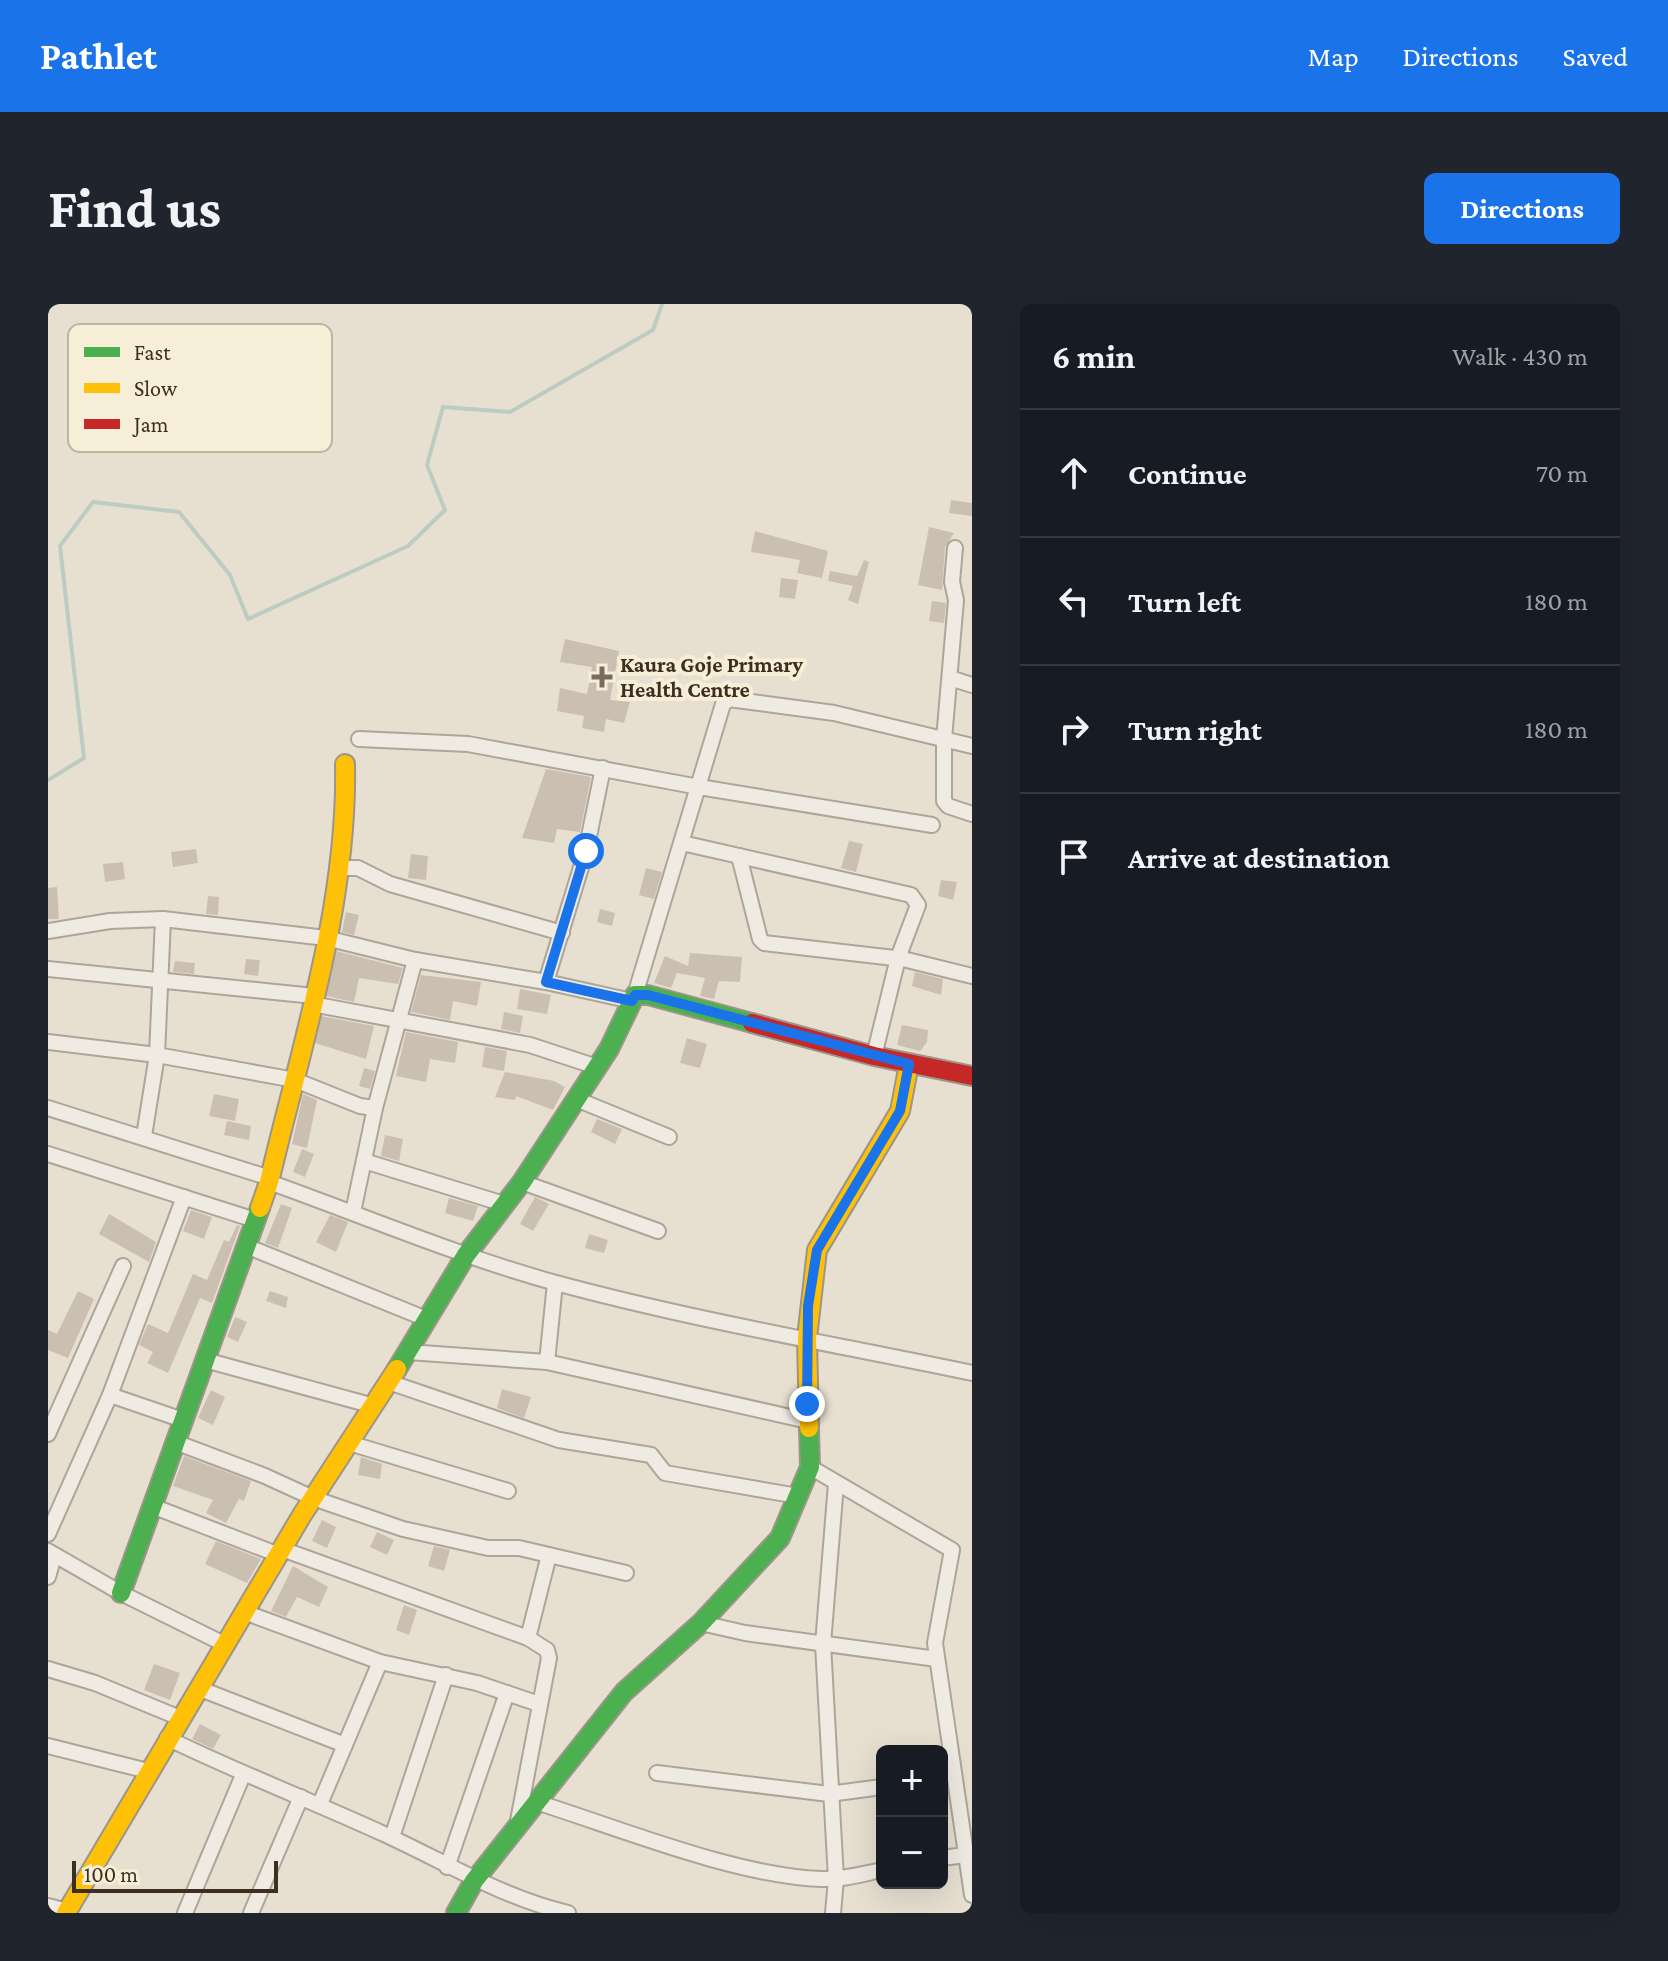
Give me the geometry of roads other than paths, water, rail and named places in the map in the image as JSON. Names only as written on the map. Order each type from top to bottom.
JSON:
[{"type":"street","points":[[955,548],[952,582],[956,600],[944,739],[944,801],[948,806],[972,814]]},
{"type":"street","points":[[950,678],[972,685]]},
{"type":"street","points":[[48,1906],[66,1912],[167,1738],[313,1498],[429,1320],[466,1255],[522,1182],[597,1067],[633,998],[723,704],[735,697],[834,713],[972,746]]},
{"type":"street","points":[[359,739],[468,744],[699,787],[932,825]]},
{"type":"street","points":[[121,1593],[270,1180],[326,938],[346,809],[345,764]]},
{"type":"street","points":[[546,982],[586,851],[603,768]]},
{"type":"street","points":[[682,843],[911,895],[918,905],[898,958],[874,1056]]},
{"type":"street","points":[[739,856],[760,939],[764,943],[898,958],[972,976]]},
{"type":"street","points":[[337,868],[358,868],[390,884],[562,933]]},
{"type":"street","points":[[144,1136],[157,1055],[163,978],[163,919]]},
{"type":"street","points":[[48,931],[110,921],[163,919],[326,938],[415,960],[633,998],[648,995],[874,1056],[972,1076]]},
{"type":"street","points":[[353,1212],[375,1108],[415,960]]},
{"type":"street","points":[[48,969],[163,978],[313,1000],[530,1045],[597,1067]]},
{"type":"street","points":[[48,1042],[157,1055],[295,1080],[360,1106],[375,1108]]},
{"type":"street","points":[[456,1913],[474,1881],[624,1692],[701,1623],[780,1538],[810,1467],[807,1338],[817,1250],[900,1111],[909,1064]]},
{"type":"street","points":[[576,1099],[669,1137]]},
{"type":"street","points":[[48,1108],[144,1136],[270,1180],[466,1255],[555,1283],[972,1373]]},
{"type":"street","points":[[48,1154],[255,1220]]},
{"type":"street","points":[[364,1161],[504,1204]]},
{"type":"street","points":[[522,1182],[658,1231]]},
{"type":"street","points":[[48,1534],[110,1395],[184,1197]]},
{"type":"street","points":[[246,1246],[429,1320]]},
{"type":"street","points":[[48,1434],[123,1266]]},
{"type":"street","points":[[547,1362],[555,1283]]},
{"type":"street","points":[[408,1352],[547,1362],[808,1421]]},
{"type":"street","points":[[205,1360],[374,1406]]},
{"type":"street","points":[[389,1382],[559,1440],[651,1455],[665,1473],[798,1496]]},
{"type":"street","points":[[110,1395],[183,1420]]},
{"type":"street","points":[[175,1442],[313,1498],[456,1542],[501,1550],[519,1548],[626,1573]]},
{"type":"street","points":[[349,1443],[508,1491]]},
{"type":"street","points":[[810,1467],[952,1550],[935,1643],[945,1745]]},
{"type":"street","points":[[833,1913],[836,1879],[823,1644],[836,1484]]},
{"type":"street","points":[[152,1506],[542,1645],[549,1658],[517,1827]]},
{"type":"street","points":[[48,1577],[51,1553],[121,1593],[224,1644]]},
{"type":"street","points":[[528,1638],[549,1555]]},
{"type":"street","points":[[244,1612],[380,1662],[446,1675],[539,1704]]},
{"type":"street","points":[[701,1623],[745,1633],[937,1659]]},
{"type":"street","points":[[320,1804],[380,1662]]},
{"type":"street","points":[[48,1669],[95,1683],[180,1718]]},
{"type":"street","points":[[392,1837],[446,1675]]},
{"type":"street","points":[[198,1688],[345,1745]]},
{"type":"street","points":[[447,1867],[507,1693]]},
{"type":"street","points":[[167,1738],[243,1775],[320,1804],[392,1837],[474,1881],[568,1913]]},
{"type":"street","points":[[48,1746],[148,1771]]},
{"type":"street","points":[[657,1773],[829,1794],[876,1788]]},
{"type":"street","points":[[185,1913],[243,1775]]},
{"type":"street","points":[[948,1779],[967,1847],[972,1895]]},
{"type":"street","points":[[251,1913],[301,1797]]},
{"type":"street","points":[[536,1802],[714,1858],[781,1874],[836,1879],[876,1871]]},
{"type":"street","points":[[948,1855],[967,1847]]},
{"type":"waterway","points":[[48,780],[84,758],[60,546],[93,502],[179,512],[230,575],[248,619],[408,546],[445,510],[427,465],[443,407],[510,412],[653,330],[662,304]]},
{"type":"place","name":"Kaura Goje Primary Health Centre","points":[[602,677]]}]
